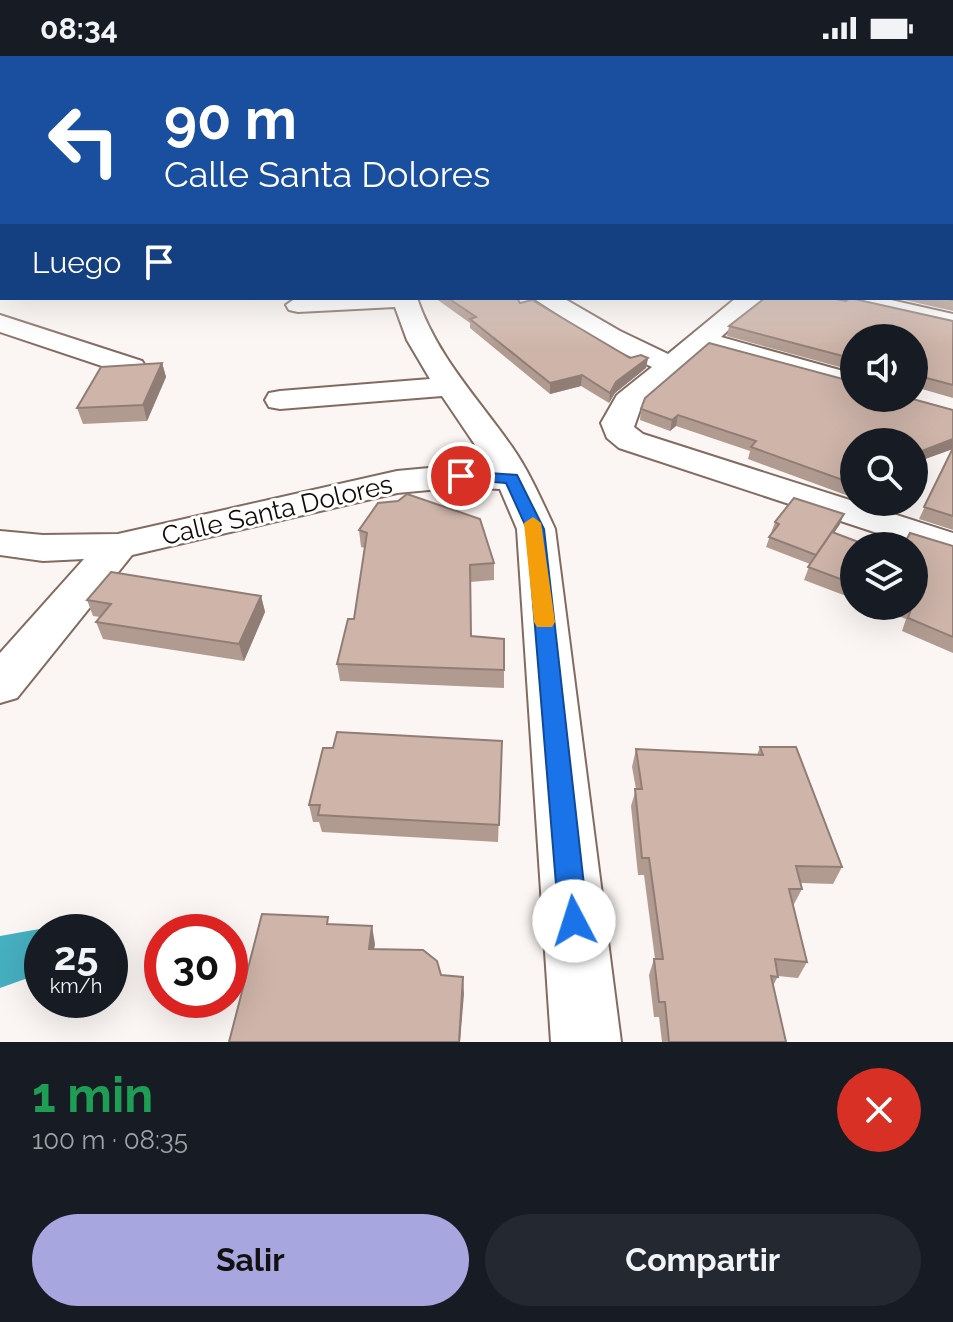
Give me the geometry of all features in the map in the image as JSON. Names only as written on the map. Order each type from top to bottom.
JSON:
[{"type":"street","points":[[298,305],[374,300]]},
{"type":"street","points":[[405,300],[409,316],[448,387],[499,453],[536,529],[586,1042]]},
{"type":"street","points":[[548,300],[611,337],[670,365]]},
{"type":"street","points":[[749,300],[628,402],[617,423],[619,431],[631,441],[953,546]]},
{"type":"street","points":[[859,300],[953,322]]},
{"type":"street","points":[[0,323],[132,367]]},
{"type":"street","points":[[700,340],[840,379]]},
{"type":"street","points":[[280,400],[448,387]]},
{"type":"street","name":"Calle Santa Dolores","points":[[0,543],[43,548],[118,546],[397,482],[461,476],[512,479]]},
{"type":"street","points":[[0,685],[118,546]]},
{"type":"water","points":[[24,932],[24,979],[0,988],[0,936]]},
{"type":"building","points":[[451,300],[518,300],[520,303],[532,300],[630,358],[641,355],[648,358],[616,382],[610,393],[582,375],[550,383],[470,319],[476,317]]},
{"type":"building","points":[[762,300],[859,300],[953,321],[953,385],[928,378],[928,324],[840,324],[840,355],[729,326]]},
{"type":"building","points":[[709,343],[840,378],[840,412],[928,412],[928,403],[953,410],[953,439],[928,449],[928,428],[840,428],[840,479],[751,447],[756,441],[678,415],[672,420],[641,409],[645,398]]},
{"type":"building","points":[[162,363],[143,405],[77,408],[101,367]]},
{"type":"building","points":[[953,448],[953,516],[928,508],[928,499]]},
{"type":"building","points":[[407,494],[480,519],[494,563],[470,565],[471,636],[504,639],[504,670],[337,664],[348,619],[354,619],[367,533],[359,530],[378,503],[398,501]]},
{"type":"building","points":[[794,498],[843,516],[816,555],[769,537],[779,524],[775,522]]},
{"type":"building","points":[[832,532],[840,535],[840,579],[808,567]]},
{"type":"building","points":[[928,538],[953,546],[953,637],[913,620],[928,620]]},
{"type":"building","points":[[111,572],[261,596],[239,644],[96,622],[111,604],[87,600]]},
{"type":"building","points":[[337,732],[502,741],[499,825],[318,815],[320,805],[309,805],[323,748],[333,748]]},
{"type":"building","points":[[760,747],[796,747],[842,867],[796,866],[802,889],[789,889],[807,962],[775,959],[778,977],[771,976],[786,1042],[669,1042],[665,1002],[659,1002],[654,959],[663,959],[649,858],[642,858],[635,789],[642,789],[636,749],[763,755]]},
{"type":"building","points":[[262,914],[328,917],[327,924],[372,926],[369,949],[423,950],[437,961],[441,975],[463,977],[459,1042],[229,1042],[235,1018],[248,1018],[248,968]]},
{"type":"slow traffic","points":[[533,523],[545,622]]},
{"type":"route","points":[[461,476],[512,479],[536,529],[574,921]]}]
